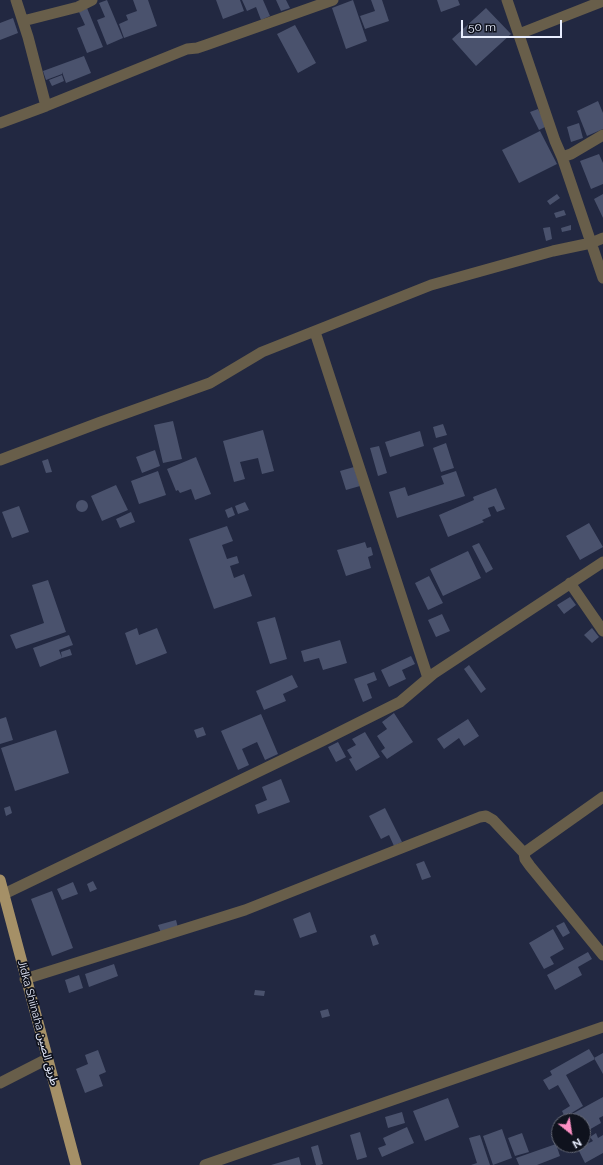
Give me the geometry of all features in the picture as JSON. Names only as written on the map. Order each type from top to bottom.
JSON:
[{"type":"main road","name":"Jidka Shiinaha طريق الصين","points":[[0,880],[25,979],[76,1165]]},
{"type":"street","points":[[16,0],[46,106]]},
{"type":"street","points":[[23,21],[78,7],[92,0]]},
{"type":"street","points":[[0,123],[46,106],[187,48],[206,46],[333,0]]},
{"type":"street","points":[[507,0],[603,278]]},
{"type":"street","points":[[519,34],[603,1]]},
{"type":"street","points":[[562,157],[571,154],[603,135]]},
{"type":"street","points":[[0,460],[210,384],[262,352],[431,285],[553,251],[591,243],[603,238]]},
{"type":"street","points":[[315,332],[428,678]]},
{"type":"street","points":[[4,894],[315,745],[400,702],[428,678],[603,562]]},
{"type":"street","points":[[570,583],[603,631]]},
{"type":"street","points":[[524,853],[603,797]]},
{"type":"street","points":[[25,979],[245,910],[480,817],[486,816],[492,820],[524,853],[525,859],[530,866],[603,955]]},
{"type":"street","points":[[205,1165],[603,1027]]},
{"type":"street","points":[[0,1083],[47,1058]]},
{"type":"building","points":[[107,0],[123,38],[107,45],[97,20],[105,17],[99,3]]},
{"type":"building","points":[[133,0],[148,0],[157,26],[124,38],[119,24],[128,20],[126,15],[137,11]]},
{"type":"building","points":[[216,0],[240,0],[244,11],[223,19]]},
{"type":"building","points":[[242,0],[263,0],[270,16],[261,20],[256,7],[247,11]]},
{"type":"building","points":[[276,0],[286,0],[290,8],[281,11]]},
{"type":"building","points":[[353,0],[367,41],[346,49],[332,8]]},
{"type":"building","points":[[371,0],[382,0],[389,21],[365,29],[360,16],[375,11]]},
{"type":"building","points":[[437,0],[458,0],[460,5],[441,12]]},
{"type":"building","points":[[87,8],[103,47],[87,53],[77,28],[85,25],[79,12]]},
{"type":"building","points":[[486,8],[511,34],[476,66],[452,39]]},
{"type":"building","points":[[13,18],[18,33],[0,40],[0,23]]},
{"type":"building","points":[[295,25],[316,63],[298,73],[277,34]]},
{"type":"building","points":[[84,56],[91,73],[66,83],[62,72],[62,74],[46,80],[43,71]]},
{"type":"building","points":[[62,75],[64,81],[52,86],[49,80]]},
{"type":"building","points":[[598,101],[603,113],[603,129],[587,136],[577,111]]},
{"type":"building","points":[[538,109],[547,126],[539,130],[530,112]]},
{"type":"building","points":[[579,123],[583,138],[571,142],[567,127]]},
{"type":"building","points":[[540,131],[557,164],[519,183],[502,150]]},
{"type":"building","points":[[599,154],[603,163],[603,184],[591,189],[580,161]]},
{"type":"building","points":[[557,194],[560,198],[550,205],[547,201]]},
{"type":"building","points":[[603,194],[603,218],[594,199]]},
{"type":"building","points":[[564,210],[566,215],[556,218],[554,213]]},
{"type":"building","points":[[571,225],[571,230],[562,232],[561,228]]},
{"type":"building","points":[[550,227],[552,239],[546,241],[543,228]]},
{"type":"building","points":[[173,421],[182,459],[163,463],[154,425]]},
{"type":"building","points":[[443,424],[447,435],[436,438],[433,427]]},
{"type":"building","points":[[263,430],[274,471],[262,474],[258,458],[240,462],[245,479],[234,482],[223,441]]},
{"type":"building","points":[[420,431],[424,446],[390,457],[385,442]]},
{"type":"building","points":[[446,443],[454,468],[441,472],[433,448]]},
{"type":"building","points":[[379,446],[387,473],[378,476],[370,448]]},
{"type":"building","points":[[155,450],[160,466],[142,473],[136,457]]},
{"type":"building","points":[[196,457],[211,494],[195,500],[191,489],[180,493],[178,490],[176,491],[167,469]]},
{"type":"building","points":[[48,459],[52,472],[46,473],[42,461]]},
{"type":"building","points":[[354,467],[360,486],[346,490],[340,471]]},
{"type":"building","points":[[158,471],[166,495],[139,504],[131,481]]},
{"type":"building","points":[[456,471],[465,496],[397,518],[389,492],[405,487],[408,496],[444,484],[441,476]]},
{"type":"building","points":[[116,485],[128,510],[102,521],[91,496]]},
{"type":"building","points":[[496,488],[505,509],[497,512],[494,506],[488,508],[491,516],[482,520],[484,522],[448,537],[439,515],[474,500],[473,497]]},
{"type":"building","points":[[84,500],[87,501],[87,511],[80,512],[77,511],[76,504],[77,501]]},
{"type":"building","points":[[245,502],[249,510],[238,514],[235,506]]},
{"type":"building","points":[[19,506],[29,532],[12,538],[2,512]]},
{"type":"building","points":[[232,507],[235,515],[228,518],[225,510]]},
{"type":"building","points":[[131,512],[135,522],[120,528],[116,519]]},
{"type":"building","points":[[589,523],[603,547],[580,560],[566,536]]},
{"type":"building","points":[[227,526],[233,541],[222,545],[227,559],[237,556],[239,563],[230,566],[234,578],[244,574],[252,596],[214,609],[189,539]]},
{"type":"building","points":[[365,542],[367,548],[371,547],[373,555],[368,557],[371,568],[346,576],[337,550]]},
{"type":"building","points":[[479,543],[493,569],[486,573],[472,546]]},
{"type":"building","points":[[468,551],[481,578],[443,596],[430,569]]},
{"type":"building","points":[[429,576],[443,603],[428,610],[415,583]]},
{"type":"building","points":[[48,580],[66,632],[16,649],[10,635],[44,623],[32,585]]},
{"type":"building","points":[[570,597],[576,605],[564,614],[557,605]]},
{"type":"building","points":[[442,614],[450,631],[436,637],[428,620]]},
{"type":"building","points":[[275,617],[287,659],[270,664],[257,622]]},
{"type":"building","points":[[137,628],[139,635],[157,628],[167,653],[136,665],[125,633]]},
{"type":"building","points":[[592,628],[599,637],[592,643],[584,635]]},
{"type":"building","points":[[69,635],[73,645],[59,650],[62,658],[40,667],[33,648]]},
{"type":"building","points":[[340,640],[347,663],[323,670],[319,658],[304,662],[301,651]]},
{"type":"building","points":[[70,649],[72,655],[62,658],[61,652]]},
{"type":"building","points":[[411,656],[415,664],[402,670],[406,679],[389,687],[381,670]]},
{"type":"building","points":[[469,665],[486,689],[481,693],[464,669]]},
{"type":"building","points":[[374,672],[377,680],[367,684],[372,698],[363,702],[354,679]]},
{"type":"building","points":[[292,675],[298,687],[283,694],[286,701],[264,710],[256,691]]},
{"type":"building","points":[[394,713],[413,742],[387,759],[381,751],[385,748],[377,736],[387,729],[382,722]]},
{"type":"building","points":[[261,714],[278,754],[265,760],[257,742],[242,749],[249,765],[238,770],[221,731]]},
{"type":"building","points":[[6,717],[13,740],[0,744],[0,719]]},
{"type":"building","points":[[468,719],[479,736],[464,746],[459,738],[444,749],[437,739]]},
{"type":"building","points":[[203,727],[206,735],[197,738],[194,730]]},
{"type":"building","points":[[56,730],[69,773],[15,791],[1,748]]},
{"type":"building","points":[[365,732],[380,757],[356,771],[349,759],[352,758],[347,750],[356,745],[352,739]]},
{"type":"building","points":[[338,742],[346,757],[336,762],[328,747]]},
{"type":"building","points":[[281,779],[290,802],[258,814],[255,805],[267,800],[262,787]]},
{"type":"building","points":[[10,806],[12,813],[6,816],[4,808]]},
{"type":"building","points":[[385,808],[402,842],[394,846],[389,835],[381,839],[369,816]]},
{"type":"building","points":[[424,861],[431,877],[422,880],[416,864]]},
{"type":"building","points":[[93,881],[97,889],[90,892],[87,884]]},
{"type":"building","points":[[73,882],[78,894],[62,900],[57,889]]},
{"type":"building","points":[[52,891],[73,948],[52,956],[31,899]]},
{"type":"building","points":[[310,912],[317,932],[300,938],[293,919]]},
{"type":"building","points":[[176,920],[178,928],[161,933],[158,925]]},
{"type":"building","points":[[564,922],[570,933],[563,937],[556,926]]},
{"type":"building","points":[[553,929],[564,949],[550,957],[554,964],[544,969],[529,943]]},
{"type":"building","points":[[375,934],[379,944],[373,946],[370,936]]},
{"type":"building","points":[[588,952],[592,959],[578,967],[582,975],[555,990],[547,975]]},
{"type":"building","points":[[114,964],[118,976],[89,987],[85,974]]},
{"type":"building","points":[[79,975],[83,988],[69,993],[65,980]]},
{"type":"building","points":[[255,990],[265,991],[264,996],[254,995]]},
{"type":"building","points":[[328,1009],[330,1016],[322,1018],[320,1011]]},
{"type":"building","points":[[589,1049],[595,1059],[566,1075],[583,1106],[572,1113],[563,1113],[562,1111],[570,1106],[558,1085],[549,1090],[543,1080],[552,1075],[550,1071]]},
{"type":"building","points":[[98,1050],[106,1072],[99,1075],[103,1086],[85,1093],[76,1069],[88,1064],[85,1055]]},
{"type":"building","points":[[603,1053],[603,1074],[594,1058]]},
{"type":"building","points":[[603,1097],[603,1116],[599,1118],[601,1123],[591,1129],[591,1113],[574,1113]]},
{"type":"building","points":[[448,1098],[459,1127],[425,1141],[413,1111]]},
{"type":"building","points":[[402,1112],[405,1123],[388,1128],[385,1117]]},
{"type":"building","points":[[407,1127],[414,1143],[382,1157],[378,1148],[386,1145],[383,1138]]},
{"type":"building","points":[[502,1129],[512,1158],[493,1165],[483,1136]]},
{"type":"building","points":[[360,1132],[367,1157],[357,1160],[350,1135]]},
{"type":"building","points":[[522,1133],[529,1152],[515,1156],[508,1138]]},
{"type":"building","points":[[596,1133],[598,1138],[603,1135],[603,1153],[585,1163],[580,1153],[591,1153],[591,1142],[593,1141],[591,1136]]},
{"type":"building","points":[[480,1135],[490,1165],[471,1165],[477,1163],[469,1138]]},
{"type":"building","points":[[318,1145],[323,1164],[316,1165],[311,1147]]},
{"type":"building","points":[[551,1146],[551,1153],[559,1153],[560,1156],[537,1165],[519,1165],[516,1158]]},
{"type":"building","points":[[299,1157],[301,1165],[271,1165]]}]
